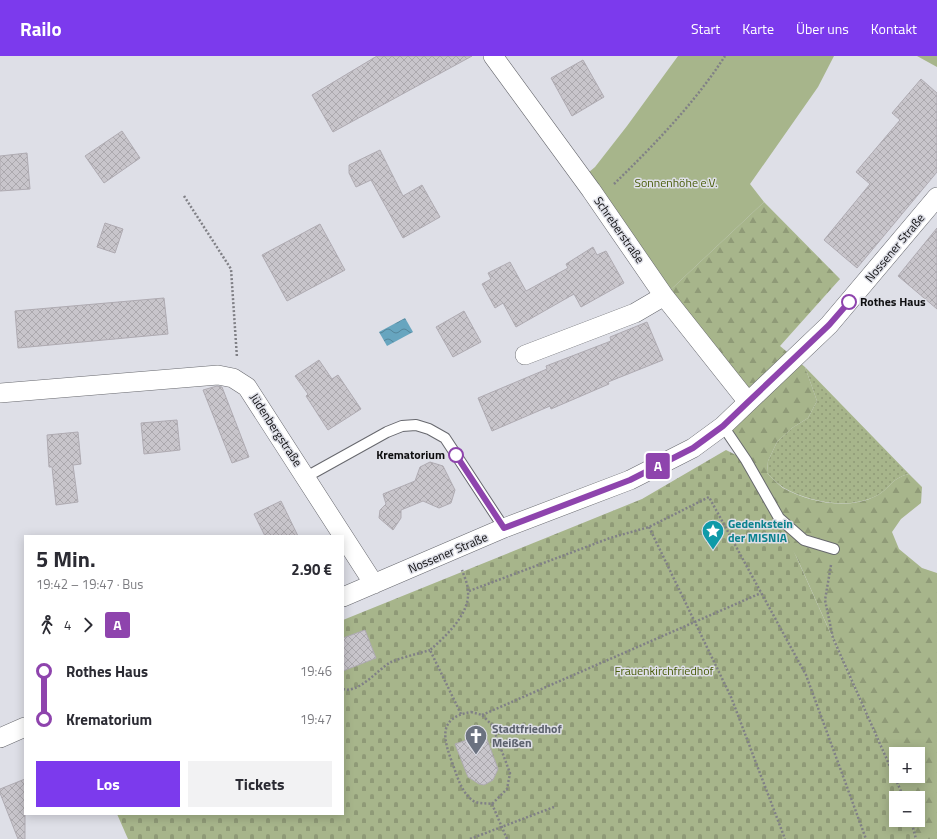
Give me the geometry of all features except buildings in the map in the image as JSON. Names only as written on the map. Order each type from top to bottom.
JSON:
[{"type":"street","name":"Schreberstraße","points":[[493,56],[598,200],[664,296],[748,402]]},
{"type":"street","name":"Nossener Straße","points":[[344,598],[504,528],[630,480],[693,448],[723,426],[829,325],[937,197]]},
{"type":"street","points":[[525,355],[636,313],[664,296]]},
{"type":"street","name":"Jüdenbergstraße","points":[[0,393],[218,375],[233,378],[247,387],[343,535]]},
{"type":"street","name":"Jüdenbergstraße","points":[[344,537],[374,584]]},
{"type":"street","points":[[0,738],[24,727]]},
{"type":"lane","points":[[306,477],[387,432],[402,426],[416,425],[429,428],[445,438],[504,528]]},
{"type":"lane","points":[[723,426],[746,460],[779,518],[804,540],[834,549]]},
{"type":"path","points":[[598,200],[641,158],[705,86],[724,56]]},
{"type":"path","points":[[184,196],[231,269],[238,354],[233,378]]},
{"type":"path","points":[[469,592],[610,538],[648,527],[709,498],[806,675],[866,839]]},
{"type":"path","points":[[648,527],[731,697],[785,839]]},
{"type":"path","points":[[834,549],[825,600],[833,638],[901,791]]},
{"type":"path","points":[[344,689],[347,690],[358,687],[390,663],[430,650],[448,634],[464,611],[469,592],[454,550]]},
{"type":"path","points":[[492,804],[473,801],[463,790],[444,741],[446,726],[452,719],[461,714],[471,712],[482,714],[761,593]]},
{"type":"path","points":[[430,650],[461,714]]},
{"type":"path","points":[[482,714],[492,725],[510,772],[507,789],[492,804]]},
{"type":"path","points":[[492,804],[507,839]]},
{"type":"path","points":[[470,839],[501,826],[554,808]]},
{"type":"path","points":[[913,827],[916,839]]},
{"type":"green space","name":"Sonnenhöhe e.V.","points":[[678,56],[834,56],[818,87],[750,184],[764,202],[664,296],[582,178],[595,167]]},
{"type":"green space","points":[[917,56],[937,56],[937,67]]},
{"type":"green space","points":[[764,202],[840,279],[780,346],[805,367],[817,401],[808,418],[792,428],[777,442],[768,461],[767,473],[783,488],[805,498],[830,503],[854,503],[876,496],[898,478],[909,474],[922,487],[921,503],[901,519],[892,532],[899,549],[922,568],[937,573],[937,839],[916,839],[913,827],[925,827],[925,791],[901,791],[897,783],[925,783],[925,747],[889,747],[889,764],[797,558],[723,426],[748,402],[664,296]]},
{"type":"green space","points":[[805,367],[909,474],[898,478],[876,496],[853,503],[841,503],[817,500],[794,493],[784,488],[767,473],[768,461],[777,442],[792,428],[808,418],[817,401]]},
{"type":"green space","name":"Frauenkirchfriedhof","points":[[726,450],[746,460],[779,518],[889,764],[889,783],[897,783],[901,791],[889,791],[889,827],[913,827],[916,839],[128,839],[117,815],[344,815],[344,620],[642,499]]},
{"type":"water","points":[[405,318],[413,332],[387,346],[379,332]]},
{"type":"bus line","name":"A","points":[[456,455],[504,528],[630,480],[693,448],[723,426],[829,325],[849,302]]},
{"type":"place","name":"Rothes Haus","points":[[849,302]]},
{"type":"place","name":"Krematorium","points":[[456,455]]},
{"type":"place","name":"Gedenkstein der MISNIA","points":[[713,550]]},
{"type":"place","name":"Stadtfriedhof Meißen","points":[[476,756]]}]
